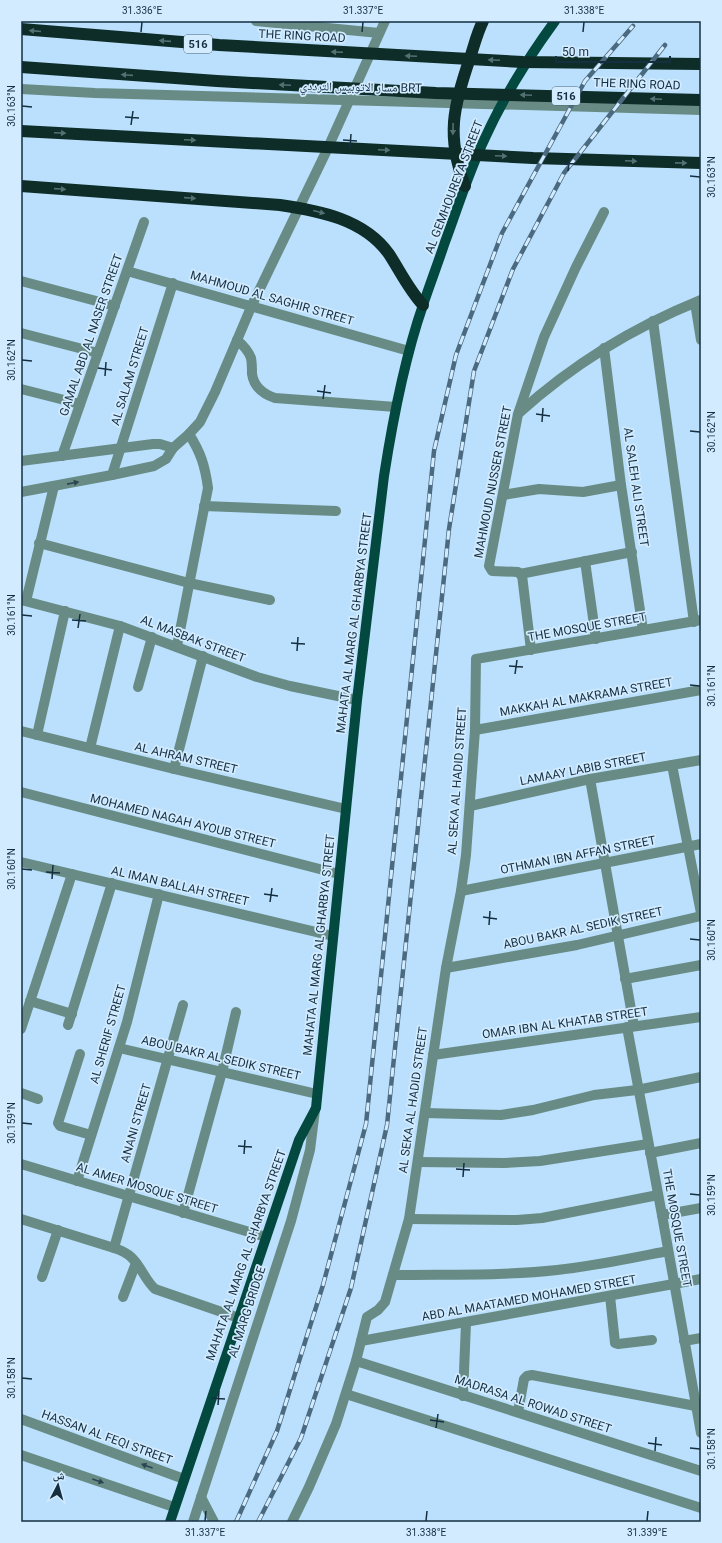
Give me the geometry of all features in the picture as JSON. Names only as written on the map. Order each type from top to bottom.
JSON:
[{"type":"highway","points":[[466,186],[459,170],[455,153],[453,119],[460,86],[483,22]]},
{"type":"highway","name":"THE RING ROAD","points":[[21,29],[219,46],[523,62],[701,64]]},
{"type":"highway","name":"THE RING ROAD","points":[[21,67],[217,81],[436,93],[701,100]]},
{"type":"highway","points":[[21,131],[525,157],[701,163]]},
{"type":"highway","points":[[21,186],[280,205],[318,212],[349,222],[372,236],[388,253],[412,292],[423,305]]},
{"type":"main road","name":"AL GEMHOUREYA STREET","points":[[410,350],[423,305],[485,138],[508,93],[534,49],[555,21]]},
{"type":"main road","name":"MAHATA AL MARG AL GHARBYA STREET","points":[[170,1522],[299,1140],[316,1108],[357,700],[384,476],[396,407],[410,350]]},
{"type":"street","points":[[256,21],[379,33]]},
{"type":"street","points":[[21,492],[154,466],[166,459],[173,448],[200,422],[208,408],[252,305],[345,113],[385,21]]},
{"type":"street","name":"مسار الاتوبيس الترددي BRT","points":[[21,89],[95,93],[701,110]]},
{"type":"street","name":"MAHMOUD NUSSER STREET","points":[[520,574],[492,571],[489,568],[518,414],[544,338],[576,267],[604,212]]},
{"type":"street","name":"GAMAL ABD AL NASER STREET","points":[[62,456],[144,222]]},
{"type":"street","name":"MAHMOUD AL SAGHIR STREET","points":[[127,271],[410,350]]},
{"type":"street","points":[[21,281],[115,306]]},
{"type":"street","name":"AL SALAM STREET","points":[[112,475],[173,283]]},
{"type":"street","points":[[518,414],[568,372],[604,348],[653,321],[698,302],[701,340]]},
{"type":"street","points":[[653,321],[697,621]]},
{"type":"street","points":[[21,333],[98,353]]},
{"type":"street","points":[[237,340],[243,345],[250,356],[252,375],[256,386],[261,392],[268,396],[275,398],[396,407]]},
{"type":"street","name":"AL SALEH ALI STREET","points":[[604,348],[621,485],[643,630]]},
{"type":"street","points":[[21,389],[80,404]]},
{"type":"street","points":[[177,646],[208,488],[206,470],[200,451],[189,434]]},
{"type":"street","points":[[21,461],[153,444],[160,444],[173,448]]},
{"type":"street","points":[[503,495],[539,489],[583,492],[621,485]]},
{"type":"street","points":[[23,600],[54,486]]},
{"type":"street","points":[[204,506],[336,511]]},
{"type":"street","points":[[39,543],[189,583],[270,600]]},
{"type":"street","points":[[531,650],[522,578],[520,574],[632,552]]},
{"type":"street","points":[[585,561],[596,639]]},
{"type":"street","name":"AL MASBAK STREET","points":[[23,600],[120,626],[177,646],[256,677],[290,686],[357,700]]},
{"type":"street","points":[[37,735],[65,611]]},
{"type":"street","name":"THE MOSQUE STREET","points":[[476,659],[697,621]]},
{"type":"street","points":[[90,748],[120,626]]},
{"type":"street","points":[[138,687],[152,637]]},
{"type":"street","points":[[174,769],[203,656]]},
{"type":"street","name":"AL SEKA AL HADID STREET","points":[[292,1522],[323,1456],[336,1424],[356,1361],[367,1317],[378,1310],[385,1302],[409,1219],[446,968],[461,891],[466,856],[475,730],[476,659]]},
{"type":"street","name":"MAKKAH AL MAKRAMA STREET","points":[[475,730],[701,690]]},
{"type":"street","name":"AL AHRAM STREET","points":[[21,731],[174,769],[346,809]]},
{"type":"street","name":"LAMAAY LABIB STREET","points":[[470,806],[590,779],[701,760]]},
{"type":"street","points":[[672,765],[701,913]]},
{"type":"street","name":"THE MOSQUE STREET","points":[[590,779],[625,979],[637,1090],[662,1215],[684,1341],[699,1407],[701,1433]]},
{"type":"street","name":"MOHAMED NAGAH AYOUB STREET","points":[[21,792],[340,874]]},
{"type":"street","name":"OTHMAN IBN AFFAN STREET","points":[[461,891],[701,844]]},
{"type":"street","name":"AL IMAN BALLAH STREET","points":[[21,862],[333,936]]},
{"type":"street","points":[[21,1029],[72,874]]},
{"type":"street","points":[[68,1026],[112,883]]},
{"type":"street","name":"AL SHERIF STREET","points":[[77,1181],[127,1022],[159,894]]},
{"type":"street","name":"ABOU BAKR AL SEDIK STREET","points":[[446,968],[577,945],[617,934],[701,916]]},
{"type":"street","points":[[625,979],[701,965]]},
{"type":"street","points":[[30,1001],[72,1014]]},
{"type":"street","name":"ANANI STREET","points":[[114,1248],[183,1005]]},
{"type":"street","points":[[183,1212],[222,1072],[236,1012]]},
{"type":"street","name":"OMAR IBN AL KHATAB STREET","points":[[433,1055],[701,1017]]},
{"type":"street","name":"ABOU BAKR AL SEDIK STREET","points":[[119,1048],[317,1094]]},
{"type":"street","points":[[80,1054],[58,1123],[60,1126],[91,1135]]},
{"type":"street","points":[[425,1113],[501,1115],[533,1110],[594,1095],[637,1090],[701,1077]]},
{"type":"street","points":[[21,1094],[38,1098]]},
{"type":"street","name":"AL MARG BRIDGE","points":[[192,1522],[291,1221],[310,1150],[316,1108]]},
{"type":"street","points":[[418,1162],[540,1162],[701,1143]]},
{"type":"street","name":"AL AMER MOSQUE STREET","points":[[21,1164],[266,1237]]},
{"type":"street","points":[[409,1219],[517,1220],[542,1218],[658,1195]]},
{"type":"street","points":[[662,1215],[701,1208]]},
{"type":"street","points":[[21,1219],[114,1248],[125,1253],[136,1263],[148,1283],[156,1289],[239,1318]]},
{"type":"street","points":[[42,1277],[58,1230]]},
{"type":"street","points":[[393,1275],[521,1273],[557,1270],[668,1251]]},
{"type":"street","points":[[123,1297],[136,1263]]},
{"type":"street","name":"ABD AL MAATAMED MOHAMED STREET","points":[[361,1341],[701,1279]]},
{"type":"street","points":[[610,1296],[615,1342],[618,1344],[652,1340]]},
{"type":"street","points":[[463,1396],[466,1322]]},
{"type":"street","points":[[684,1341],[701,1338]]},
{"type":"street","name":"MADRASA AL ROWAD STREET","points":[[356,1361],[701,1471]]},
{"type":"street","points":[[518,1412],[524,1379],[527,1376],[532,1375],[699,1407]]},
{"type":"street","points":[[346,1394],[701,1508]]},
{"type":"street","name":"HASSAN AL FEQI STREET","points":[[21,1419],[184,1479]]},
{"type":"street","points":[[21,1455],[174,1507]]},
{"type":"street","points":[[201,1497],[214,1522]]},
{"type":"railway","points":[[236,1522],[277,1431],[323,1285],[366,1124],[434,451],[456,355],[502,233],[585,81],[633,26]]},
{"type":"railway","points":[[258,1522],[301,1438],[351,1288],[387,1125],[449,529],[474,371],[513,269],[564,173],[665,45]]}]
